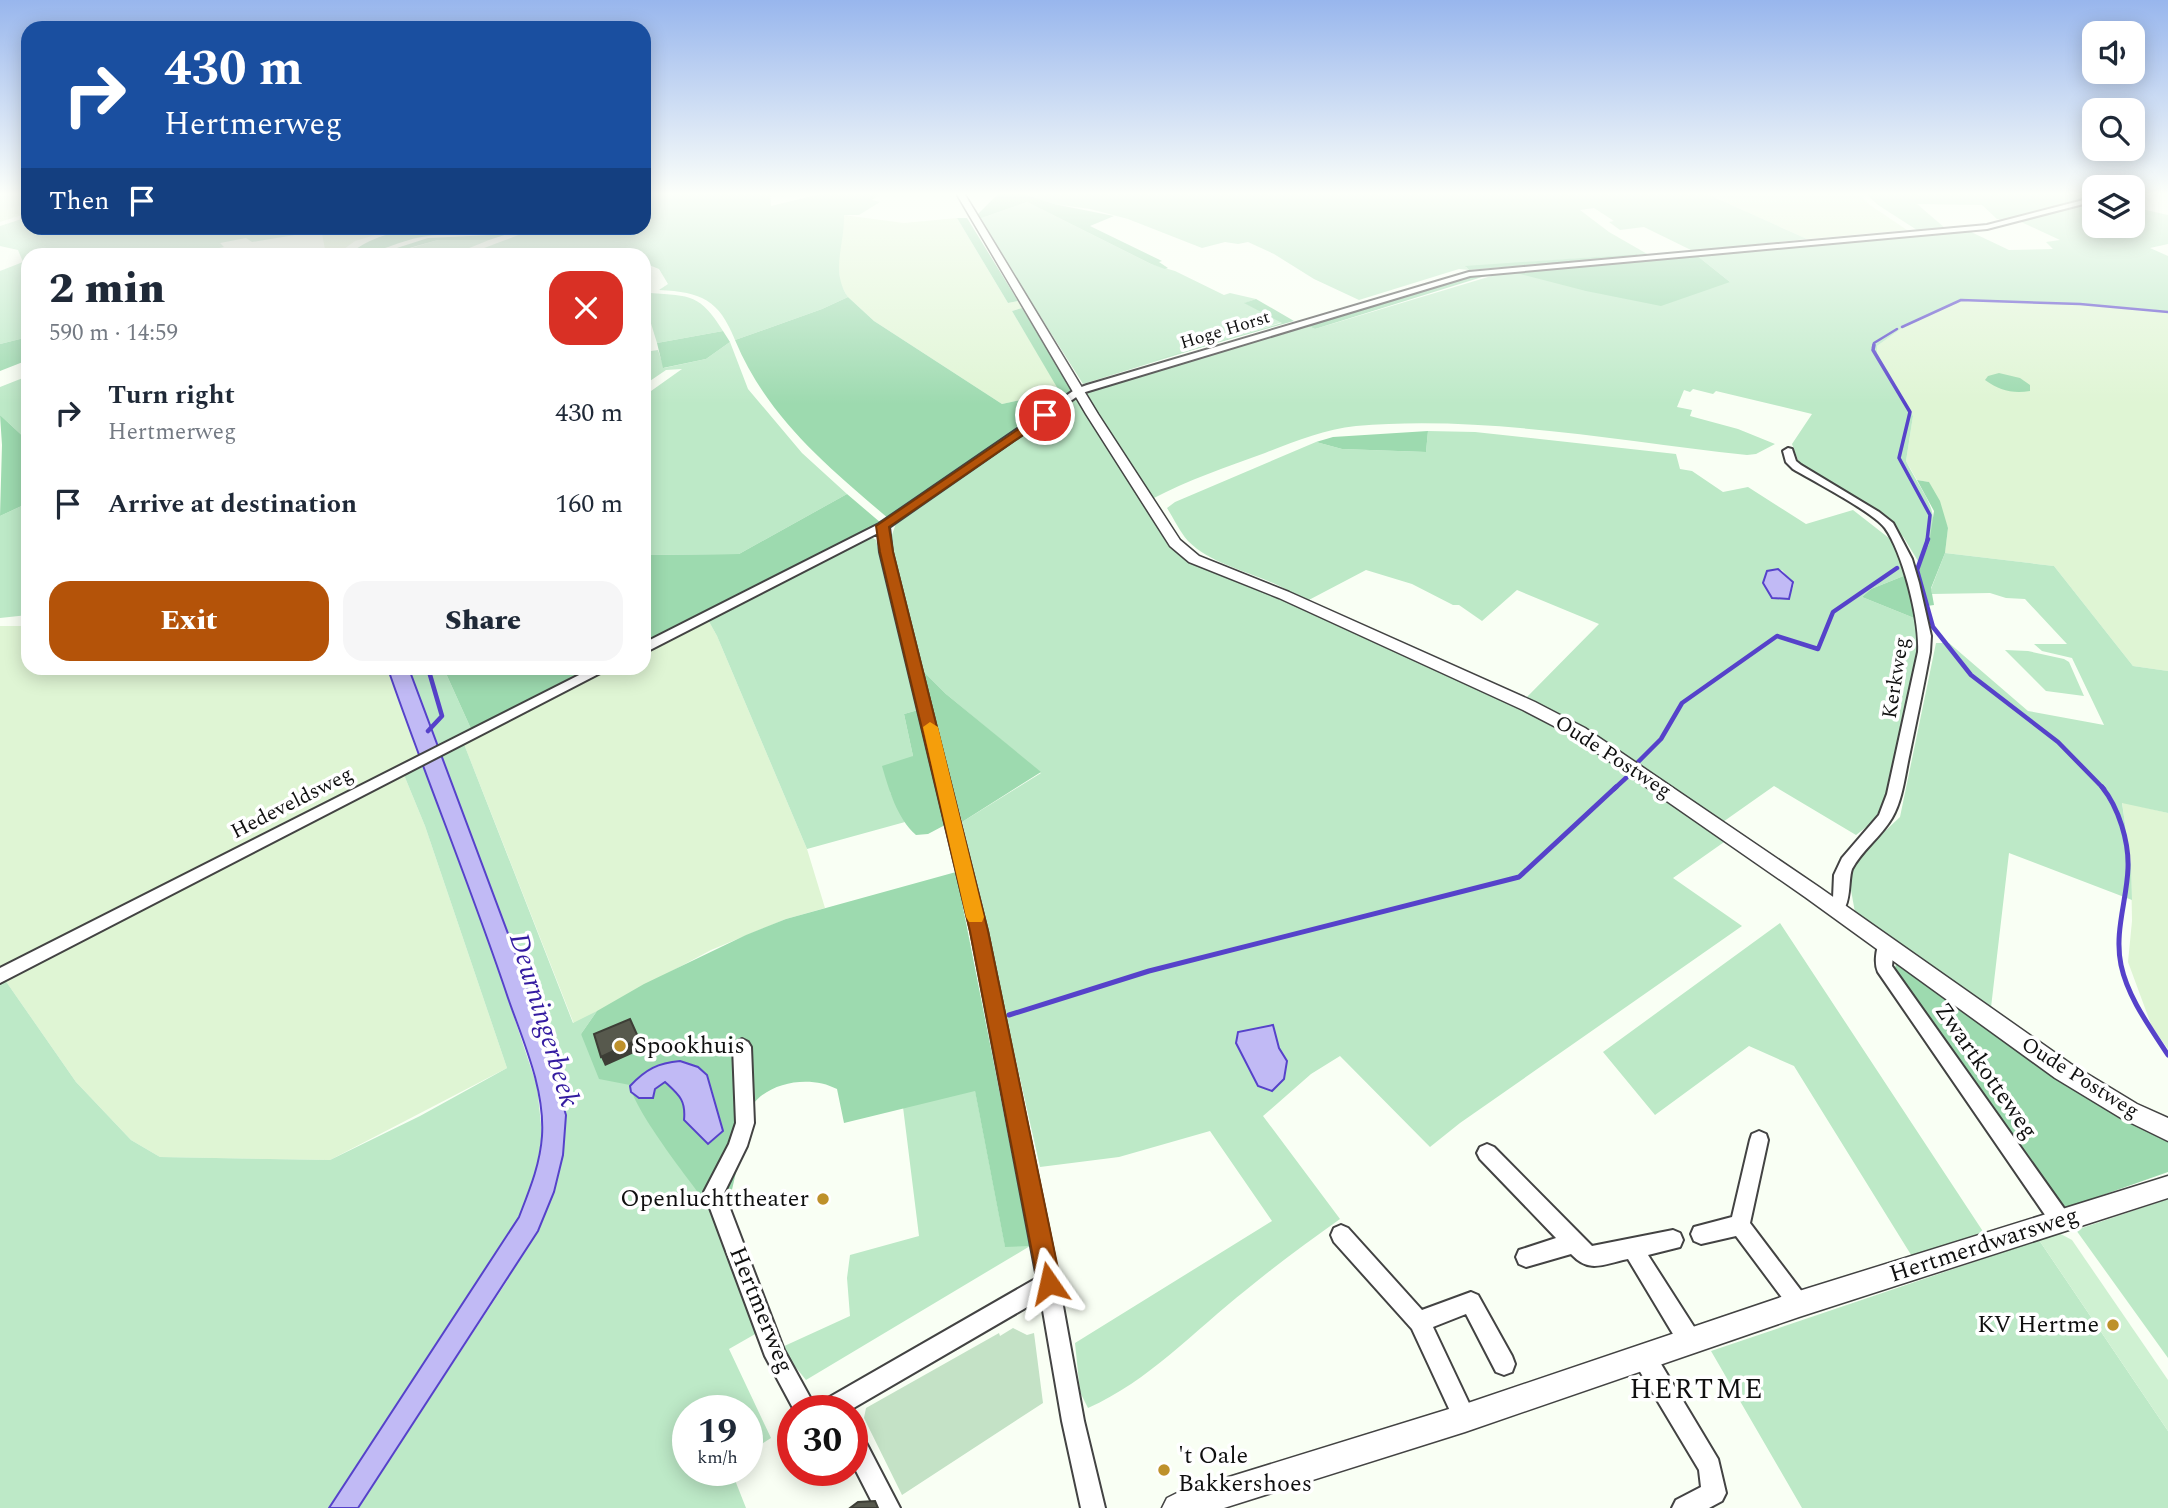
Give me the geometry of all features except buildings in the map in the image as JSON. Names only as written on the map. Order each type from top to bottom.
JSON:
[{"type":"street","points":[[651,644],[883,526],[1079,391],[1002,263]]},
{"type":"street","name":"Hoge Horst","points":[[1079,391],[1469,274],[1586,263]]},
{"type":"street","name":"Oude Postweg","points":[[1079,391],[1175,543],[1194,558],[1284,595],[1529,706],[1579,732],[1834,908],[2063,1071],[2129,1111],[2168,1130]]},
{"type":"street","name":"Kerkweg","points":[[1788,452],[1791,462],[1797,467],[1889,525],[1906,559],[1925,636],[1894,794],[1880,824],[1850,858],[1842,875],[1841,901],[1834,908]]},
{"type":"street","points":[[883,526],[886,552],[979,931],[1049,1283],[1073,1421],[1093,1508]]},
{"type":"street","name":"Hedeveldsweg","points":[[0,976],[590,675]]},
{"type":"street","name":"Zwartkotteweg","points":[[1886,946],[1884,967],[2061,1220]]},
{"type":"street","name":"Hertmerweg","points":[[742,1047],[745,1123],[738,1146],[714,1192],[776,1356],[798,1395]]},
{"type":"street","points":[[1759,1140],[1740,1225],[1800,1304]]},
{"type":"street","points":[[1487,1153],[1588,1258],[1672,1240]]},
{"type":"street","name":"Hertmerdwarsweg","points":[[1177,1508],[1465,1418],[1800,1304],[2168,1187]]},
{"type":"street","points":[[1701,1234],[1740,1225]]},
{"type":"street","points":[[1340,1235],[1419,1322],[1465,1418]]},
{"type":"street","points":[[1526,1257],[1574,1243]]},
{"type":"street","points":[[1632,1247],[1690,1341]]},
{"type":"street","points":[[858,1395],[1049,1283]]},
{"type":"street","points":[[1419,1322],[1471,1302],[1504,1364]]},
{"type":"street","points":[[1644,1357],[1710,1467],[1714,1493],[1684,1508]]},
{"type":"street","points":[[868,1470],[888,1508]]},
{"type":"green space","points":[[21,263],[21,339],[0,344],[0,271]]},
{"type":"green space","points":[[651,263],[839,263],[840,277],[848,297],[735,340],[722,316],[707,301],[687,293],[659,290],[668,284],[659,269]]},
{"type":"green space","points":[[839,263],[984,263],[1008,303],[1018,301],[1022,308],[1012,311],[1059,389],[1056,392],[1002,404],[874,321],[847,296],[840,283]]},
{"type":"green space","points":[[984,263],[995,263],[1018,301],[1008,303]]},
{"type":"green space","points":[[1007,263],[1150,263],[1175,271],[1224,295],[1230,293],[1256,299],[1245,303],[1283,322],[1083,384]]},
{"type":"green space","points":[[1161,263],[1168,268],[1165,269],[1151,264]]},
{"type":"green space","points":[[1289,263],[1514,263],[1466,267],[1469,270],[1459,269],[1359,300],[1314,279]]},
{"type":"green space","points":[[1503,263],[1550,263],[1469,270],[1465,266]]},
{"type":"green space","points":[[1592,263],[1707,263],[1730,282],[1661,306],[1586,291],[1508,271]]},
{"type":"green space","points":[[1707,263],[2168,263],[2168,311],[2083,304],[1963,300],[1905,326],[1877,346],[1877,353],[1913,416],[1906,461],[1928,500],[1933,520],[1921,566],[1904,538],[1886,518],[1800,465],[1792,444],[1812,414],[1716,391],[1713,394],[1693,389],[1690,392],[1684,390],[1677,407],[1692,410],[1690,416],[1738,429],[1775,444],[1756,454],[1747,455],[1503,427],[1454,424],[1356,426],[1298,440],[1207,474],[1152,499],[1084,393],[1306,325],[1315,329],[1508,271],[1730,282]]},
{"type":"green space","points":[[1495,273],[1315,329],[1306,325],[1463,276]]},
{"type":"green space","points":[[651,293],[693,299],[708,310],[723,331],[657,343],[651,324]]},
{"type":"green space","points":[[848,297],[874,321],[1002,404],[1056,392],[1058,389],[1012,311],[1022,308],[1073,391],[889,519],[821,459],[781,416],[748,368],[735,340]]},
{"type":"green space","points":[[1256,299],[1294,321],[1146,363],[1282,323],[1244,303]]},
{"type":"green space","points":[[1963,300],[2083,304],[2168,311],[2168,671],[2133,666],[2054,566],[1945,553],[1948,528],[1929,482],[1917,480],[1906,461],[1913,416],[1877,353],[1877,346],[1905,326]]},
{"type":"green space","points":[[723,331],[730,342],[706,359],[663,368],[657,343]]},
{"type":"green space","points":[[21,339],[21,363],[0,371],[0,344]]},
{"type":"green space","points":[[730,342],[748,389],[802,453],[847,494],[739,554],[651,555],[651,391],[682,369],[666,370],[651,380],[651,351],[658,350],[664,368],[706,359]]},
{"type":"green space","points":[[1999,373],[2020,378],[2030,385],[2030,391],[2006,390],[1985,380],[1988,376]]},
{"type":"green space","points":[[21,379],[21,434],[0,415],[0,387]]},
{"type":"green space","points":[[1077,397],[1170,548],[1183,557],[1558,727],[1596,748],[1727,840],[1673,878],[1742,926],[1460,1123],[1430,1147],[1340,1056],[1311,1074],[1263,1116],[1340,1219],[1257,1281],[1151,1370],[1088,1408],[1080,1392],[1075,1343],[1272,1221],[1210,1131],[1119,1157],[1040,1167],[962,822],[1041,773],[946,694],[921,669],[889,544],[896,523]],"holes":[[[1272,1026],[1279,1048],[1287,1061],[1284,1079],[1258,1086],[1236,1043],[1238,1033]]]},
{"type":"green space","points":[[0,415],[21,434],[21,506],[0,516]]},
{"type":"green space","points":[[1428,431],[1475,432],[1676,454],[1680,469],[1692,471],[1723,492],[1748,487],[1806,524],[1853,510],[1894,542],[1906,575],[1871,589],[1862,597],[1919,620],[1922,645],[1883,814],[1856,835],[1774,786],[1720,824],[1606,742],[1526,698],[1599,624],[1517,590],[1482,621],[1459,605],[1453,605],[1412,584],[1366,570],[1305,602],[1277,585],[1200,551],[1188,541],[1167,508],[1175,502],[1316,442],[1342,449],[1426,452]],"holes":[[[1774,569],[1782,570],[1794,584],[1792,590],[1772,598],[1763,583]]]},
{"type":"green space","points":[[1428,431],[1426,452],[1342,449],[1316,442],[1333,437]]},
{"type":"green space","points":[[1917,480],[1929,482],[1940,501],[1948,528],[1945,553],[1931,588],[1934,605],[1927,606],[1917,570],[1929,544],[1934,511]]},
{"type":"green space","points":[[847,494],[881,523],[651,640],[651,555],[739,554]]},
{"type":"green space","points":[[21,506],[21,616],[0,618],[0,516]]},
{"type":"green space","points":[[864,539],[876,540],[918,710],[904,714],[913,756],[890,792],[905,822],[807,849],[707,618]]},
{"type":"green space","points":[[1945,553],[2054,566],[2133,666],[2168,671],[2168,813],[2122,803],[2131,865],[2132,900],[2009,853],[1990,1016],[1856,918],[1849,879],[1853,861],[1900,817],[1936,643],[1949,643],[2028,711],[2104,725],[2072,658],[2042,651],[2034,644],[2067,644],[2025,599],[2006,598],[1990,593],[1932,594],[1931,589]]},
{"type":"green space","points":[[1906,575],[1919,620],[1862,597],[1871,589]]},
{"type":"green space","points":[[707,618],[807,849],[825,908],[786,919],[711,950],[574,1024],[464,744],[600,675],[651,675],[651,648]]},
{"type":"green space","points":[[0,626],[21,626],[21,675],[390,675],[420,758],[0,971]]},
{"type":"green space","points":[[2005,650],[2028,651],[2064,659],[2069,662],[2084,696],[2046,691]]},
{"type":"green space","points":[[921,669],[946,694],[1041,772],[962,822]]},
{"type":"green space","points":[[411,675],[447,675],[472,731],[438,748]]},
{"type":"green space","points":[[447,675],[585,675],[472,731]]},
{"type":"green space","points":[[918,710],[945,825],[928,834],[916,835],[899,812],[882,766],[913,756],[904,714]]},
{"type":"green space","points":[[464,744],[573,1023],[597,1011],[581,1034],[630,1085],[645,1116],[714,1214],[757,1333],[729,1349],[751,1395],[672,1395],[672,1486],[737,1486],[746,1508],[358,1508],[507,1281],[566,1115],[522,971],[441,757]]},
{"type":"green space","points":[[423,766],[491,948],[537,1086],[542,1134],[536,1174],[519,1217],[329,1508],[0,1508],[0,983],[5,980],[76,1082],[131,1140],[160,1157],[330,1160],[420,1116],[507,1068],[425,826],[404,775]]},
{"type":"green space","points":[[404,775],[425,826],[507,1068],[330,1160],[160,1157],[131,1140],[76,1082],[5,980]]},
{"type":"green space","points":[[2122,802],[2168,813],[2168,1049],[2152,1027],[2128,962],[2132,921],[2131,865]]},
{"type":"green space","points":[[956,872],[1030,1246],[1005,1247],[975,1091],[844,1123],[837,1089],[815,1082],[803,1082],[779,1086],[768,1091],[751,1107],[728,1207],[714,1213],[653,1130],[630,1085],[599,1079],[581,1034],[597,1011],[644,984],[746,935],[786,919]],"holes":[[[680,1061],[712,1091],[723,1131],[709,1144],[685,1120],[681,1098],[665,1082],[655,1089]]]},
{"type":"green space","points":[[1780,923],[1986,1236],[1913,1258],[1794,1066],[1749,1046],[1655,1115],[1603,1052]]},
{"type":"green space","points":[[1896,964],[1903,965],[2168,1136],[2168,1172],[2063,1209],[1947,1050],[1895,968]]},
{"type":"green space","points":[[975,1090],[1005,1246],[1030,1246],[806,1380],[780,1348],[850,1316],[847,1278],[850,1255],[919,1236],[903,1107]]},
{"type":"green space","points":[[2168,1199],[2168,1358],[2076,1230]]},
{"type":"green space","name":"KV Hertme","points":[[2057,1232],[2072,1240],[2168,1380],[2168,1431],[2039,1240]]},
{"type":"green space","points":[[2039,1240],[2168,1431],[2168,1508],[1802,1508],[1711,1351]]},
{"type":"green space","points":[[1013,1328],[1027,1335],[1034,1333],[1043,1403],[902,1495],[868,1426],[868,1407],[999,1333],[1000,1336]]},
{"type":"green space","points":[[763,1421],[771,1438],[763,1443]]},
{"type":"shaded area","points":[[1778,569],[1793,582],[1789,599],[1772,598],[1763,583],[1767,571]]},
{"type":"shaded area","points":[[390,675],[411,675],[522,971],[566,1115],[563,1155],[554,1192],[538,1231],[358,1508],[329,1508],[519,1217],[541,1147],[542,1118],[537,1083]]},
{"type":"shaded area","points":[[1273,1025],[1279,1048],[1287,1061],[1284,1079],[1272,1091],[1258,1086],[1236,1043],[1238,1032]]},
{"type":"shaded area","points":[[680,1061],[698,1067],[707,1075],[723,1131],[708,1144],[684,1120],[684,1107],[680,1098],[665,1082],[655,1089],[653,1098],[639,1098],[631,1092],[630,1086],[647,1071],[665,1063]]},
{"type":"waterway","points":[[1902,327],[1961,300],[2080,304],[2168,312]]},
{"type":"waterway","points":[[1873,347],[1874,343],[1897,329]]},
{"type":"waterway","points":[[1874,345],[1873,350],[1910,412],[1899,458],[1930,515],[1927,541]]},
{"type":"waterway","points":[[1928,539],[1917,570],[1933,627],[1971,675],[2058,742],[2104,789]]},
{"type":"waterway","points":[[1636,764],[1661,739],[1682,703],[1777,636],[1818,649],[1833,612],[1897,568]]},
{"type":"waterway","points":[[428,731],[442,716],[430,675]]},
{"type":"waterway","points":[[1614,789],[1627,777]]},
{"type":"waterway","points":[[1009,1015],[1149,971],[1519,877],[1616,787]]},
{"type":"waterway","points":[[2102,787],[2118,815],[2127,847],[2127,880],[2119,940],[2121,965],[2134,1001],[2168,1055]]},
{"type":"slow traffic","points":[[930,727],[975,917]]},
{"type":"place","name":"Spookhuis","points":[[620,1046]]},
{"type":"place","name":"Openluchttheater","points":[[823,1199]]},
{"type":"place","name":"KV Hertme","points":[[2113,1325]]},
{"type":"place","name":"'t Oale Bakkershoes","points":[[1164,1470]]},
{"type":"district","name":"HERTME","points":[[1697,1389]]},
{"type":"route","points":[[1045,415],[883,526],[883,536],[979,931],[1049,1283]]},
{"type":"water label","name":"Deurningerbeek","points":[[544,1020]]}]
